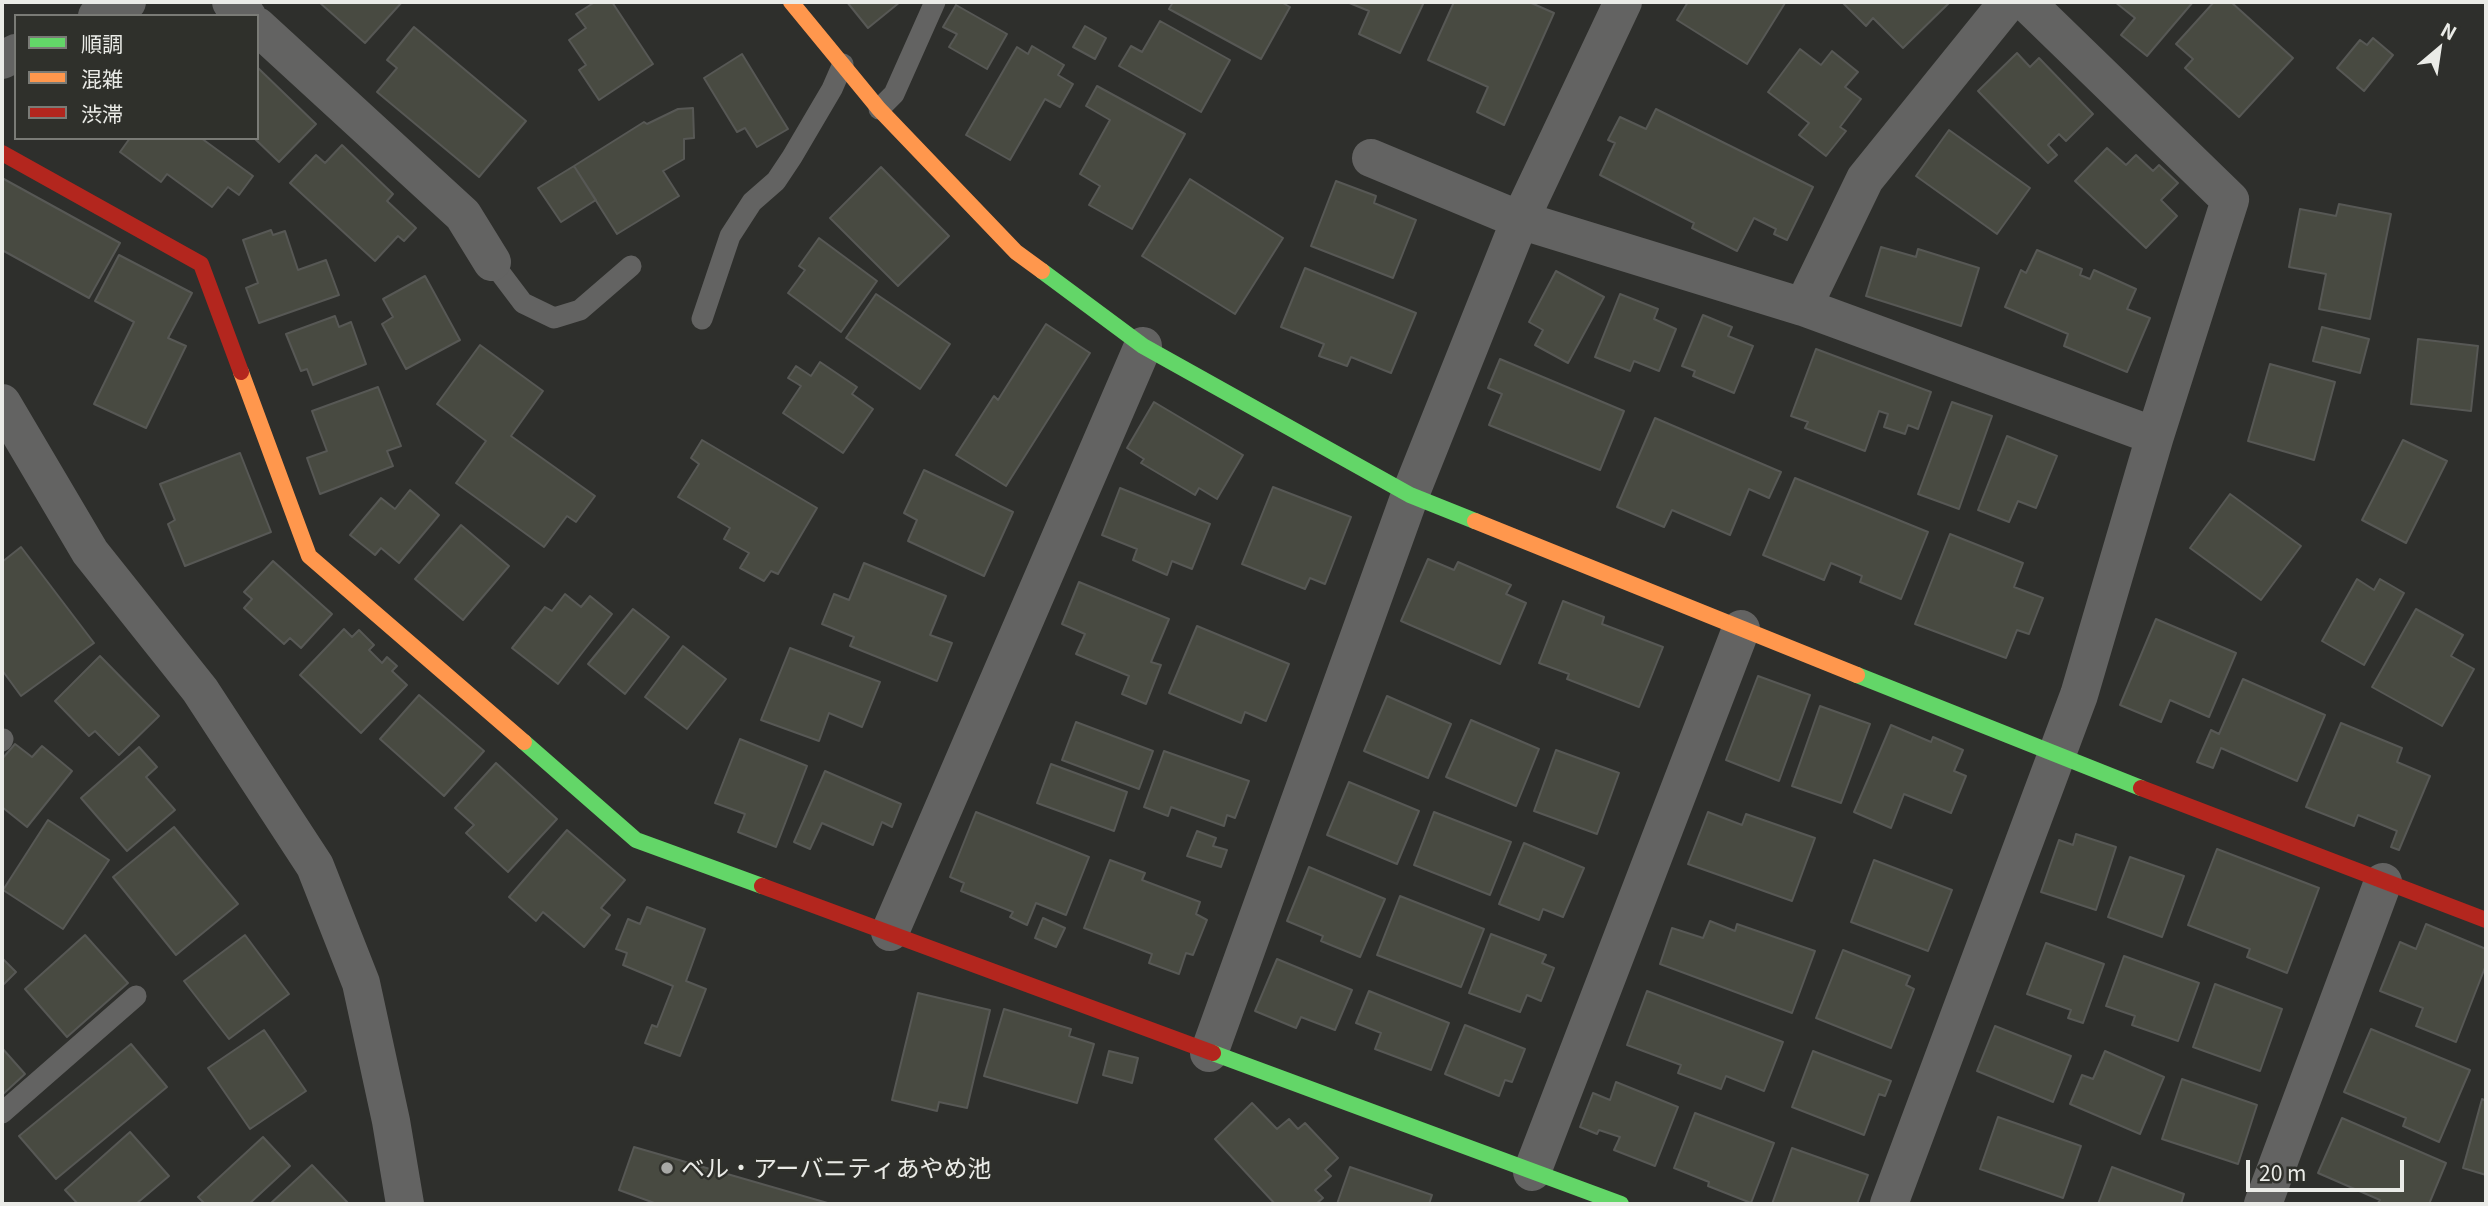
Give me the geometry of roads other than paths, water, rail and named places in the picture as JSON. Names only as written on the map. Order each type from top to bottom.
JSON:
[{"type":"street","points":[[101,14],[127,2]]},
{"type":"street","points":[[232,2],[245,14]]},
{"type":"street","points":[[791,2],[879,109],[1016,252],[1143,346],[1410,495],[2056,755],[2383,883],[2486,920]]},
{"type":"street","points":[[1209,1053],[1410,495],[1520,220],[1623,2]]},
{"type":"street","points":[[1803,307],[1866,179],[2008,2]]},
{"type":"street","points":[[1889,1204],[2080,695],[2155,436],[2230,200],[2026,2]]},
{"type":"street","points":[[259,28],[463,215],[492,262]]},
{"type":"street","points":[[2,153],[201,264],[309,556],[636,840],[1621,1204]]},
{"type":"street","points":[[1371,158],[1520,220],[1803,307],[2155,436]]},
{"type":"street","points":[[890,932],[1143,346]]},
{"type":"street","points":[[2,403],[90,552],[200,690],[315,866],[361,983],[391,1121],[405,1204]]},
{"type":"street","points":[[1532,1172],[1741,629]]},
{"type":"street","points":[[2263,1204],[2383,883]]},
{"type":"lane","points":[[879,109],[894,94],[935,2]]},
{"type":"lane","points":[[702,320],[730,236],[752,202],[776,181],[832,89],[843,64]]},
{"type":"lane","points":[[492,262],[523,303],[554,318],[580,310],[631,266]]},
{"type":"lane","points":[[2,1113],[136,996]]},
{"type":"place","name":"ベル・アーバニティあやめ池","points":[[667,1168]]}]
